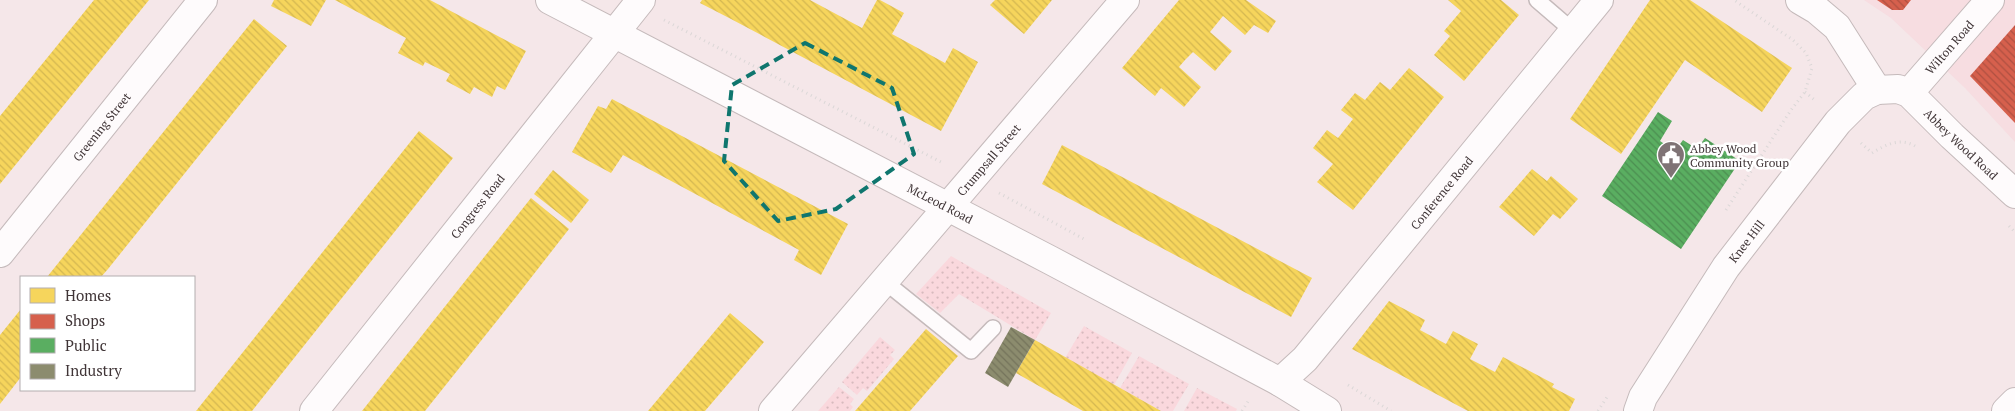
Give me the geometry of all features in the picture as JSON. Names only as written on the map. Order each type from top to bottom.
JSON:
[{"type":"street","name":"Greening Street","points":[[0,253],[203,0]]},
{"type":"street","name":"McLeod Road","points":[[550,0],[1280,382],[1327,411]]},
{"type":"street","name":"Congress Road","points":[[314,411],[641,0]]},
{"type":"street","name":"Crumpsall Street","points":[[773,411],[1125,0]]},
{"type":"street","name":"Conference Road","points":[[1280,382],[1311,351],[1599,0]]},
{"type":"street","points":[[1800,0],[1837,27],[1877,90],[1898,89],[1909,93]]},
{"type":"street","name":"Wilton Road","points":[[1909,93],[1990,0]]},
{"type":"street","name":"Knee Hill","points":[[1638,411],[1643,397],[1726,267],[1838,122],[1864,96],[1877,90]]},
{"type":"street","name":"Abbey Wood Road","points":[[1909,93],[2015,194]]},
{"type":"street","points":[[2006,411],[2015,402]]},
{"type":"lane","points":[[1536,0],[1573,31]]},
{"type":"lane","points":[[884,281],[971,351],[993,328]]},
{"type":"path","points":[[1722,217],[1791,110],[1805,92],[1812,68],[1806,54],[1793,40],[1734,0]]},
{"type":"path","points":[[1868,149],[1872,153]]},
{"type":"path","points":[[1598,411],[1612,389]]},
{"type":"highlighted area","points":[[805,43],[892,88],[914,154],[836,209],[778,221],[724,161],[732,85]]},
{"type":"shaded area","points":[[1864,0],[2015,0],[2015,142],[1965,88],[1891,18]]},
{"type":"shaded area","points":[[951,256],[1051,313],[1035,340],[959,294],[940,313],[916,294]]},
{"type":"shaded area","points":[[1084,326],[1132,353],[1114,385],[1065,358]]},
{"type":"shaded area","points":[[880,337],[895,350],[890,355],[894,359],[867,391],[863,388],[857,395],[842,382]]},
{"type":"shaded area","points":[[1139,356],[1189,384],[1173,411],[1161,411],[1120,388]]},
{"type":"shaded area","points":[[839,387],[854,399],[850,404],[853,407],[850,411],[818,411]]},
{"type":"shaded area","points":[[1197,388],[1237,409],[1236,411],[1184,411]]},
{"type":"building: Homes","points":[[94,0],[149,0],[0,184],[0,116]]},
{"type":"building: Homes","points":[[274,0],[326,0],[311,26],[271,6]]},
{"type":"building: Homes","points":[[335,0],[430,0],[526,51],[505,90],[497,86],[492,97],[474,87],[470,94],[446,81],[450,74],[425,62],[423,66],[398,53],[406,38]]},
{"type":"building: Homes","points":[[702,0],[810,0],[862,28],[877,0],[880,0],[904,13],[892,34],[945,63],[953,48],[978,62],[941,131],[700,3]]},
{"type":"building: Homes","points":[[995,0],[1052,0],[1024,34],[990,5]]},
{"type":"building: Homes","points":[[1179,0],[1246,0],[1276,21],[1268,33],[1254,25],[1245,35],[1223,16],[1210,32],[1232,51],[1215,71],[1193,52],[1179,67],[1201,87],[1184,107],[1161,88],[1155,96],[1122,68]]},
{"type":"building: Homes","points":[[1448,0],[1501,0],[1519,15],[1464,81],[1434,55],[1450,36],[1444,31],[1461,11]]},
{"type":"building: Homes","points":[[1650,0],[1690,0],[1792,68],[1762,112],[1685,60],[1621,154],[1570,119]]},
{"type":"building: Homes","points":[[254,19],[287,46],[102,276],[48,276]]},
{"type":"building: Homes","points":[[1409,68],[1444,97],[1353,210],[1317,182],[1333,164],[1313,148],[1327,130],[1338,138],[1353,119],[1341,110],[1355,93],[1365,100],[1380,82],[1390,90]]},
{"type":"building: Homes","points":[[612,99],[848,224],[821,275],[794,260],[799,250],[623,155],[611,173],[572,152],[598,106],[606,109]]},
{"type":"building: Homes","points":[[419,131],[453,158],[252,411],[196,411]]},
{"type":"building: Homes","points":[[1062,145],[1312,278],[1291,317],[1042,184]]},
{"type":"building: Homes","points":[[1532,169],[1547,181],[1551,176],[1578,199],[1560,219],[1553,214],[1534,236],[1499,207]]},
{"type":"building: Homes","points":[[553,170],[589,200],[571,223],[534,194]]},
{"type":"building: Homes","points":[[531,198],[569,229],[516,297],[425,411],[362,411]]},
{"type":"building: Homes","points":[[1389,301],[1425,320],[1420,330],[1446,344],[1453,331],[1478,344],[1470,359],[1495,372],[1503,357],[1554,384],[1552,387],[1575,399],[1569,411],[1468,411],[1352,349]]},
{"type":"building: Homes","points":[[20,310],[20,378],[0,404],[0,335]]},
{"type":"building: Homes","points":[[730,313],[764,342],[705,411],[648,411]]},
{"type":"building: Homes","points":[[926,329],[958,356],[910,411],[855,411]]},
{"type":"building: Homes","points":[[1035,340],[1161,411],[1083,411],[1016,373]]},
{"type":"building: Shops","points":[[1877,0],[1911,0],[1903,10],[1892,10]]},
{"type":"building: Shops","points":[[2015,25],[2015,123],[1970,76]]},
{"type":"building: Public","name":"Abbey Wood Community Group","points":[[1658,112],[1672,121],[1660,141],[1675,151],[1683,140],[1697,149],[1705,138],[1740,161],[1681,249],[1602,196]]},
{"type":"building: Industry","points":[[1011,327],[1035,340],[1008,387],[985,373]]},
{"type":"place","name":"Abbey Wood Community Group","points":[[1671,179]]}]
